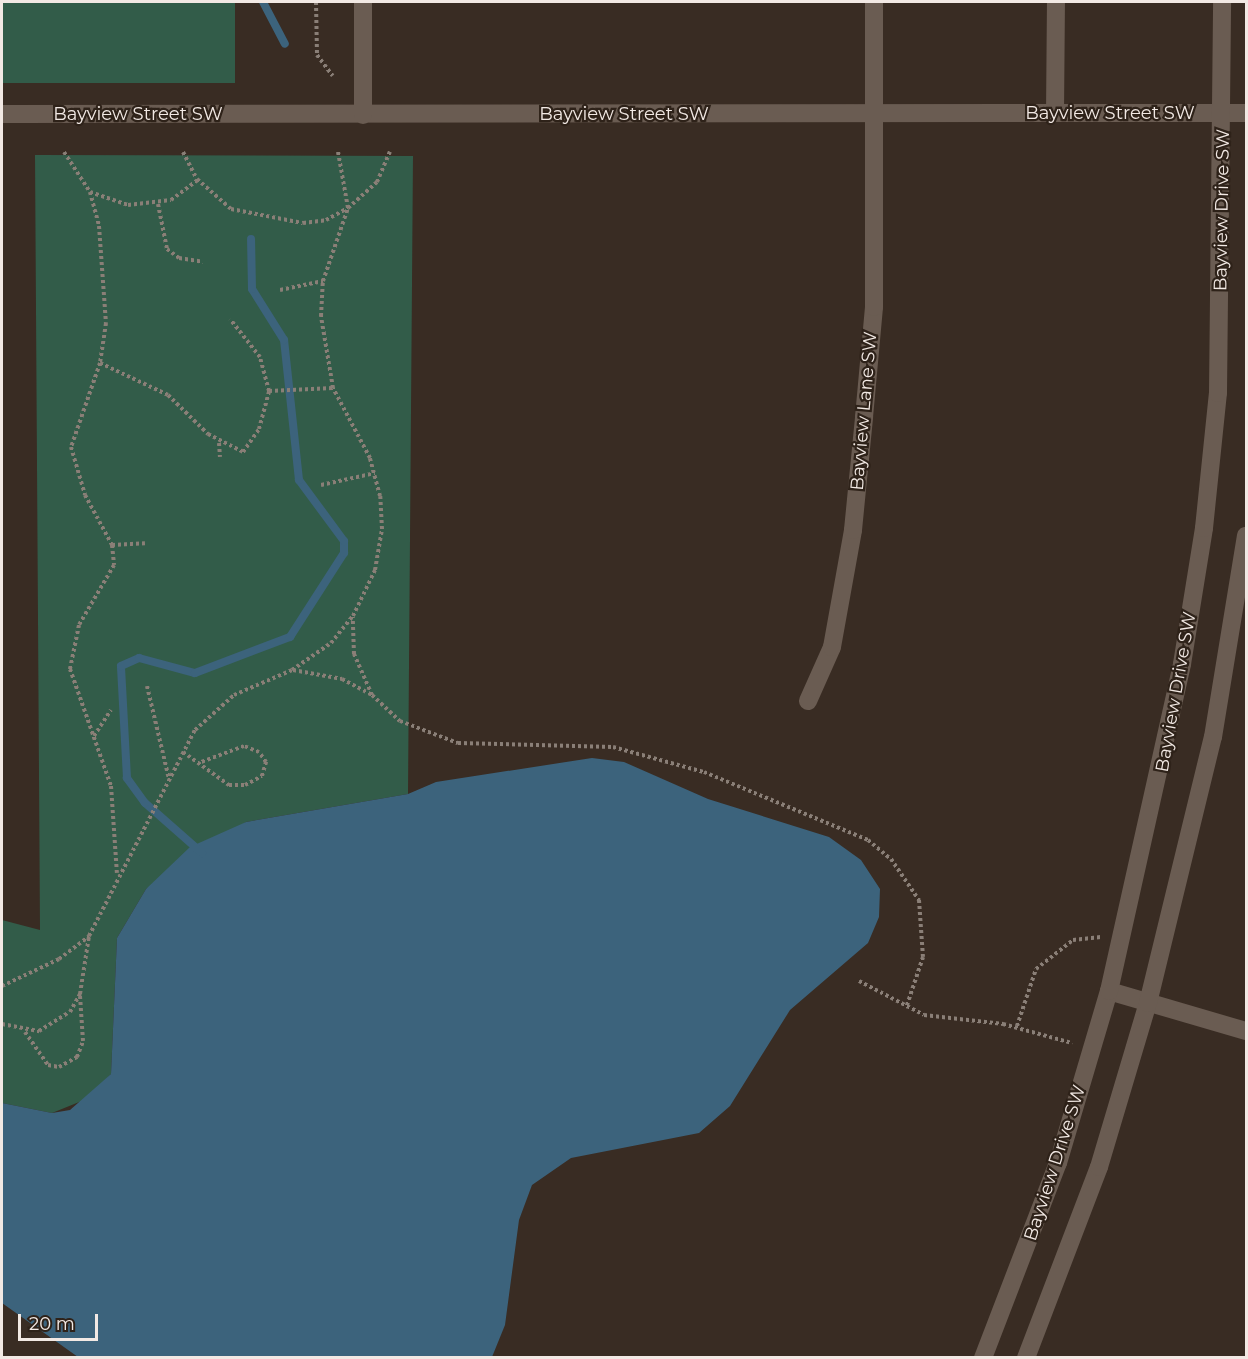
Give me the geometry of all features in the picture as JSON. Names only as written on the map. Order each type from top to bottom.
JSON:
[{"type":"street","points":[[363,2],[363,115]]},
{"type":"street","name":"Bayview Lane SW","points":[[808,701],[832,647],[853,530],[874,307],[874,2]]},
{"type":"street","points":[[1055,113],[1056,2]]},
{"type":"street","name":"Bayview Drive SW","points":[[982,1358],[1058,1163],[1109,991],[1158,788],[1204,528],[1218,393],[1223,113],[1222,2]]},
{"type":"street","name":"Bayview Street SW","points":[[2,114],[1246,113]]},
{"type":"street","points":[[1026,1358],[1099,1167],[1148,1003],[1213,736],[1246,536]]},
{"type":"street","points":[[1109,991],[1246,1031]]},
{"type":"path","points":[[316,2],[317,55],[333,76]]},
{"type":"path","points":[[64,152],[90,192],[105,282],[100,363],[71,447],[85,495],[112,545],[108,583],[79,625],[70,669],[78,705],[94,736],[111,786],[117,874]]},
{"type":"path","points":[[183,152],[198,180],[231,209],[281,222],[326,220],[348,208],[377,182],[390,152]]},
{"type":"path","points":[[25,1032],[48,1065],[59,1067],[77,1057],[83,1041],[80,994],[89,936],[117,874],[183,752],[211,711],[234,695],[292,670],[319,654],[353,616],[375,570],[382,529],[375,472],[333,388],[324,349],[323,280],[348,208],[338,152]]},
{"type":"path","points":[[90,192],[128,205],[158,204],[198,180]]},
{"type":"path","points":[[158,204],[167,249],[179,258],[203,262]]},
{"type":"path","points":[[280,290],[323,280]]},
{"type":"path","points":[[100,363],[168,395],[219,442],[243,452],[259,429],[269,391],[260,357],[230,319]]},
{"type":"path","points":[[269,391],[285,387],[333,388]]},
{"type":"path","points":[[219,442],[220,457]]},
{"type":"path","points":[[321,485],[375,472]]},
{"type":"path","points":[[112,545],[145,543]]},
{"type":"path","points":[[353,616],[354,654],[372,695]]},
{"type":"path","points":[[292,670],[342,679],[372,695],[400,721],[449,740],[613,747],[704,772],[868,840],[891,859],[919,900],[923,957],[906,1008]]},
{"type":"path","points":[[147,686],[169,779]]},
{"type":"path","points":[[94,736],[111,710]]},
{"type":"path","points":[[183,752],[201,762],[214,778],[245,785],[262,776],[267,762],[260,752],[244,746],[201,762]]},
{"type":"path","points":[[2,986],[59,959],[89,936]]},
{"type":"path","points":[[1017,1026],[1036,969],[1053,951],[1086,936],[1121,942]]},
{"type":"path","points":[[859,981],[906,1008],[1017,1026],[1072,1043],[1093,1043]]},
{"type":"path","points":[[2,1024],[25,1032],[52,1026],[80,994]]},
{"type":"green space","points":[[2,2],[235,2],[235,83],[2,83]]},
{"type":"green space","points":[[35,155],[413,156],[408,794],[246,822],[146,889],[117,938],[111,1074],[89,1098],[52,1113],[2,1103],[2,920],[40,930]]},
{"type":"water","points":[[592,758],[624,762],[708,799],[829,837],[861,860],[880,889],[879,917],[868,943],[790,1010],[730,1106],[699,1133],[571,1158],[532,1185],[519,1220],[505,1325],[492,1357],[78,1357],[2,1303],[2,1103],[52,1113],[70,1110],[111,1074],[117,938],[146,889],[190,847],[246,822],[408,794],[436,782]]},
{"type":"waterway","points":[[263,2],[285,44]]},
{"type":"waterway","points":[[202,853],[145,803],[127,778],[121,666],[139,658],[195,673],[290,637],[344,553],[344,541],[299,480],[284,340],[252,289],[251,239]]}]
